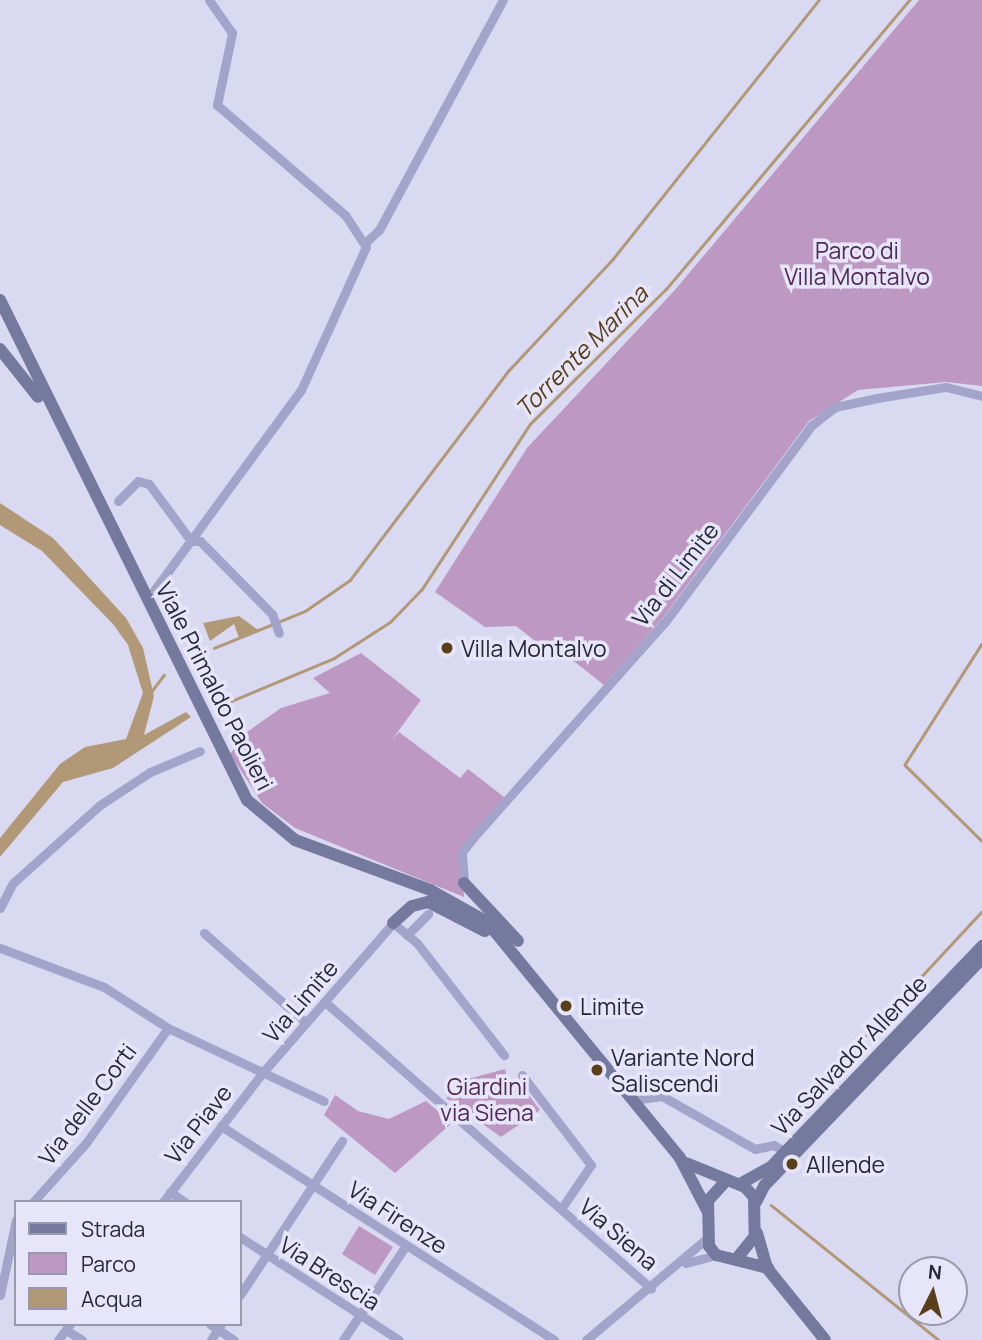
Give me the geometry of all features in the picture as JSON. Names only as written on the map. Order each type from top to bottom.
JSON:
[{"type":"main road","name":"Viale Primaldo Paolieri","points":[[0,300],[240,789],[295,840],[469,909],[541,984],[680,1158],[707,1210],[706,1239]]},
{"type":"main road","points":[[0,349],[22,369],[72,449]]},
{"type":"main road","points":[[464,883],[525,951],[541,984]]},
{"type":"main road","points":[[393,923],[415,904],[443,905],[477,924],[541,984]]},
{"type":"main road","name":"Via Salvador Allende","points":[[740,1184],[785,1152],[982,946]]},
{"type":"main road","name":"Via Salvador Allende","points":[[756,1202],[764,1186],[982,959]]},
{"type":"main road","name":"Viale Primaldo Paolieri","points":[[680,1158],[724,1183],[740,1184]]},
{"type":"main road","points":[[707,1210],[712,1192],[724,1183]]},
{"type":"main road","points":[[737,1258],[752,1245],[756,1230],[756,1202],[740,1184]]},
{"type":"main road","points":[[756,1230],[768,1268],[825,1340]]},
{"type":"main road","points":[[706,1239],[716,1255],[737,1258],[768,1268]]},
{"type":"street","points":[[153,592],[301,390],[365,256],[366,242],[345,215],[217,105],[232,33],[209,0]]},
{"type":"street","points":[[366,242],[379,230],[503,0]]},
{"type":"street","name":"Via di Limite","points":[[464,883],[462,857],[472,839],[665,622],[812,425],[835,407],[877,398],[946,387],[982,396]]},
{"type":"street","points":[[118,501],[138,481],[149,484],[191,541]]},
{"type":"street","points":[[191,541],[200,541],[272,614],[279,633]]},
{"type":"street","points":[[0,908],[13,883],[100,805],[130,782],[200,751]]},
{"type":"street","points":[[407,935],[428,914]]},
{"type":"street","points":[[393,923],[407,935],[504,1055]]},
{"type":"street","name":"Via Limite","points":[[0,948],[89,980],[168,1028],[264,1071],[393,923]]},
{"type":"street","points":[[204,933],[306,1023]]},
{"type":"street","name":"Via Siena","points":[[325,1002],[651,1288]]},
{"type":"street","name":"Via delle Corti","points":[[35,1200],[86,1143],[168,1028]]},
{"type":"street","points":[[264,1071],[324,1101]]},
{"type":"street","name":"Via Piave","points":[[164,1200],[264,1071]]},
{"type":"street","name":"Via Siena","points":[[522,1075],[592,1165],[561,1209]]},
{"type":"street","points":[[633,1100],[662,1096],[755,1149],[774,1146],[785,1152]]},
{"type":"street","name":"Via Firenze","points":[[221,1126],[554,1340]]},
{"type":"street","points":[[242,1292],[342,1141]]},
{"type":"street","points":[[170,1192],[183,1200]]},
{"type":"street","points":[[0,1295],[13,1231]]},
{"type":"street","name":"Via Brescia","points":[[242,1238],[399,1340]]},
{"type":"street","points":[[586,1340],[681,1265],[706,1239]]},
{"type":"street","points":[[343,1340],[407,1245]]},
{"type":"street","points":[[681,1265],[716,1255]]},
{"type":"street","points":[[211,1340],[216,1326],[234,1340]]},
{"type":"street","points":[[58,1340],[68,1327],[82,1340]]},
{"type":"green space","name":"Parco di Villa Montalvo","points":[[919,0],[982,0],[982,386],[946,382],[858,390],[809,421],[662,619],[604,685],[552,644],[544,648],[516,626],[485,627],[435,592],[527,448],[674,291]]},
{"type":"green space","points":[[361,653],[421,700],[391,741],[399,732],[460,778],[468,769],[504,797],[461,853],[464,897],[295,828],[262,803],[230,754],[247,732],[281,708],[330,693],[313,678]]},
{"type":"green space","name":"Giardini via Siena","points":[[505,1069],[508,1085],[525,1090],[540,1110],[501,1137],[446,1098],[468,1079]]},
{"type":"green space","points":[[335,1095],[358,1111],[389,1119],[426,1101],[452,1123],[395,1173],[324,1115]]},
{"type":"green space","points":[[359,1226],[393,1247],[375,1275],[342,1254]]},
{"type":"water","points":[[0,503],[53,538],[126,618],[143,648],[154,696],[144,735],[186,712],[191,717],[113,768],[63,782],[0,857],[0,838],[60,764],[85,747],[126,739],[143,693],[128,645],[113,624],[42,551],[0,525]]},
{"type":"water","points":[[239,616],[258,630],[239,638],[234,624],[210,641],[203,623]]},
{"type":"waterway","points":[[214,648],[305,611],[350,580],[509,370],[612,260],[819,0]]},
{"type":"waterway","name":"Torrente Marina","points":[[217,707],[334,658],[390,622],[422,589],[530,424],[666,289],[909,0]]},
{"type":"waterway","points":[[982,644],[905,765],[982,841]]},
{"type":"waterway","points":[[151,692],[164,675]]},
{"type":"waterway","points":[[800,1107],[982,911]]},
{"type":"waterway","points":[[771,1205],[939,1340]]},
{"type":"place","name":"Villa Montalvo","points":[[447,648]]},
{"type":"place","name":"Limite","points":[[566,1006]]},
{"type":"place","name":"Variante Nord Saliscendi","points":[[597,1070]]},
{"type":"place","name":"Allende","points":[[792,1164]]}]
